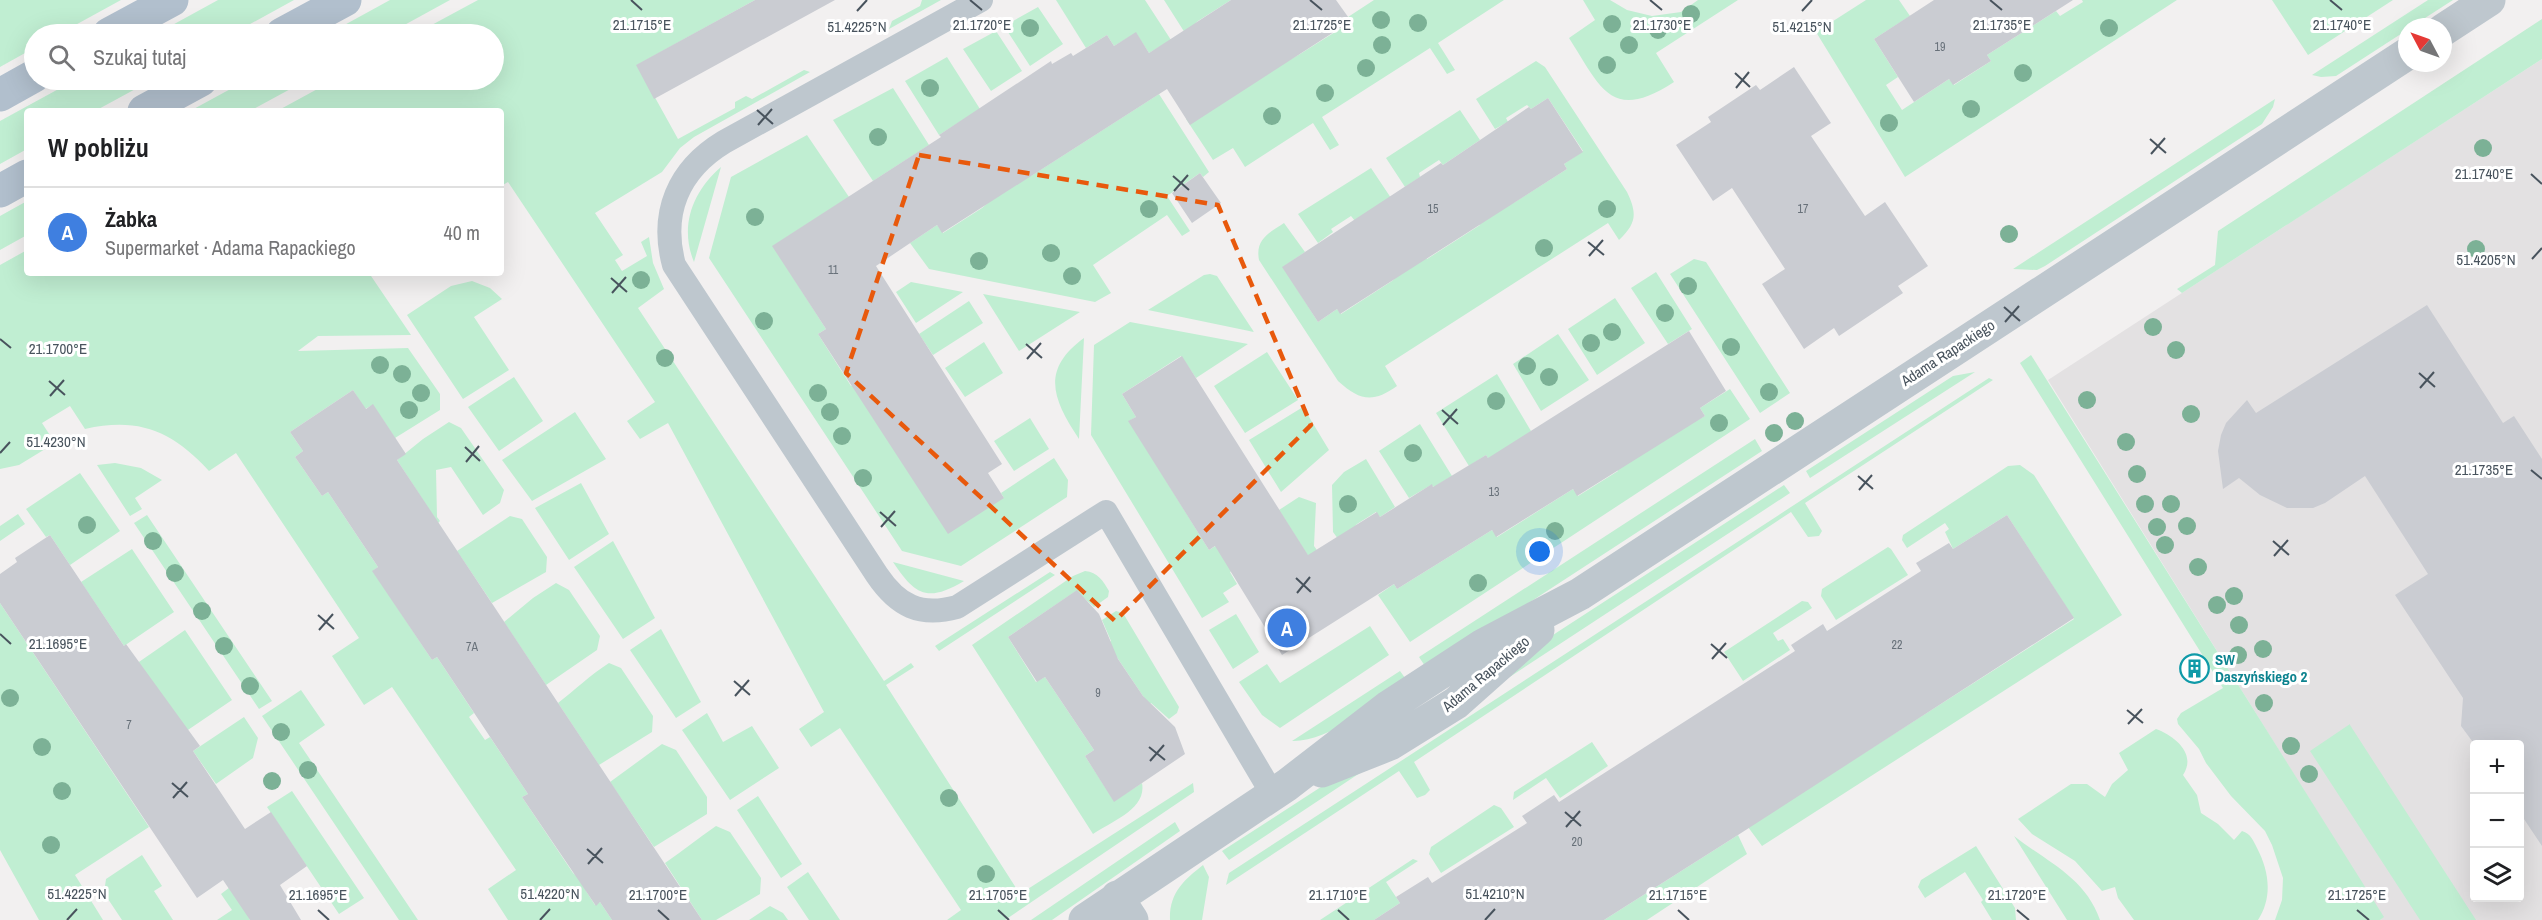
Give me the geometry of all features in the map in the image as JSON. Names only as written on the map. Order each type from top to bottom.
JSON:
[{"type":"main road","points":[[127,24],[171,0]]},
{"type":"main road","points":[[301,24],[345,0]]},
{"type":"main road","points":[[0,95],[24,82]]},
{"type":"main road","points":[[150,108],[183,90]]},
{"type":"main road","points":[[0,191],[24,178]]},
{"type":"street","points":[[2452,24],[2489,0]]},
{"type":"street","name":"Adama Rapackiego","points":[[1085,920],[1125,909],[1388,707],[1483,645],[1580,594],[2398,60]]},
{"type":"lane","points":[[981,0],[724,142],[703,157],[684,180],[671,210],[668,237],[674,265],[894,597],[921,610],[936,612],[957,607],[1106,512],[1280,790]]},
{"type":"highlighted area","points":[[919,155],[1218,205],[1311,425],[1115,621],[846,373]]},
{"type":"shaded area","points":[[2542,59],[2542,920],[2380,920],[2383,917],[2048,380]]},
{"type":"green space","points":[[0,0],[121,0],[77,24],[24,24],[24,54],[0,67]]},
{"type":"green space","points":[[218,0],[294,0],[250,24],[174,24]]},
{"type":"green space","points":[[390,0],[450,0],[406,24],[346,24]]},
{"type":"green space","points":[[478,0],[755,0],[637,65],[678,139],[735,108],[735,102],[746,96],[752,99],[804,70],[810,72],[694,137],[680,148],[662,172],[595,213],[623,255],[615,260],[622,271],[647,256],[641,242],[649,237],[653,263],[664,289],[638,308],[884,681],[911,663],[914,667],[886,685],[1020,894],[1193,783],[1194,792],[1005,920],[947,920],[961,910],[840,728],[811,747],[799,729],[824,712],[668,423],[640,439],[627,421],[655,402],[508,182],[504,184],[504,108],[283,108],[316,90],[504,90],[504,24],[434,24]]},
{"type":"green space","points":[[922,0],[941,0],[889,29],[892,21],[920,6]]},
{"type":"green space","points":[[1056,0],[1145,0],[1171,40],[1149,53],[1136,33],[1114,46],[1107,35],[1086,48]]},
{"type":"green space","points":[[1164,0],[1231,0],[1198,21],[1185,33]]},
{"type":"green space","points":[[1374,0],[1504,0],[1438,43],[1455,70],[1447,74],[1430,48],[1322,117],[1339,145],[1330,150],[1313,123],[1245,167],[1233,148],[1213,160],[1186,119],[1351,22],[1348,17]]},
{"type":"green space","points":[[1583,0],[1610,0],[1627,10],[1652,16],[1681,12],[1698,0],[1738,0],[1656,53],[1674,82],[1653,94],[1636,99],[1622,99],[1610,94],[1600,85],[1569,38],[1595,20]]},
{"type":"green space","points":[[1866,0],[1899,0],[1910,16],[1874,39],[1898,77],[1886,85],[1902,110],[1949,79],[1954,85],[1991,61],[1987,55],[2056,11],[2060,16],[2083,2],[2082,0],[2177,0],[1905,177],[1816,32]]},
{"type":"green space","points":[[2272,0],[2393,0],[2308,55]]},
{"type":"green space","points":[[2428,0],[2453,0],[2425,18],[2400,18]]},
{"type":"green space","points":[[1038,7],[1063,44],[1030,66],[1004,26]]},
{"type":"green space","points":[[2398,19],[2398,36],[2336,76],[2312,75]]},
{"type":"green space","points":[[2542,19],[2542,59],[2182,293],[2177,289],[2215,265],[2218,231]]},
{"type":"green space","points":[[996,31],[1022,71],[991,91],[963,49]]},
{"type":"green space","points":[[947,57],[980,109],[939,135],[905,81]]},
{"type":"green space","points":[[1536,61],[1545,67],[1627,192],[1634,212],[1632,223],[1619,240],[1608,223],[1385,366],[1397,386],[1374,397],[1353,393],[1338,381],[1259,260],[1261,242],[1264,237],[1284,223],[1305,252],[1283,267],[1318,322],[1337,309],[1341,314],[1392,281],[1423,254],[1427,259],[1480,225],[1477,220],[1515,202],[1567,169],[1564,164],[1583,151],[1548,98],[1531,109],[1527,105],[1506,118],[1508,122],[1495,129],[1476,99]]},
{"type":"green space","points":[[893,88],[929,145],[873,181],[833,120]]},
{"type":"green space","points":[[57,90],[134,90],[101,108],[24,108],[24,151],[0,164],[0,121]]},
{"type":"green space","points":[[229,90],[289,90],[256,108],[196,108]]},
{"type":"green space","points":[[1159,94],[1209,172],[1203,177],[1200,173],[1167,196],[1190,231],[1182,236],[1167,215],[1093,265],[1111,293],[1095,302],[929,269],[910,243],[937,225],[943,233],[982,208],[1026,170],[1031,176]]},
{"type":"green space","points":[[2275,99],[2273,107],[2262,124],[2045,266],[2037,270],[2013,269]]},
{"type":"green space","points":[[1460,110],[1480,140],[1443,165],[1439,160],[1419,173],[1420,177],[1405,187],[1386,158]]},
{"type":"green space","points":[[807,135],[849,197],[773,246],[826,329],[818,334],[851,386],[861,381],[1004,498],[1001,493],[1054,458],[1068,480],[1067,497],[961,566],[902,551],[709,258],[731,177]]},
{"type":"green space","points":[[721,167],[694,262],[688,235],[691,210],[703,187]]},
{"type":"green space","points":[[1371,168],[1391,198],[1355,221],[1351,216],[1331,229],[1333,232],[1318,243],[1298,214]]},
{"type":"green space","points":[[24,203],[24,237],[0,250],[0,216]]},
{"type":"green space","points":[[24,252],[24,276],[371,276],[411,335],[318,336],[298,351],[408,348],[440,394],[440,410],[395,438],[373,405],[365,409],[353,390],[290,432],[303,451],[295,457],[322,496],[328,492],[378,567],[373,571],[432,660],[437,657],[474,713],[469,717],[485,740],[490,737],[528,794],[522,797],[573,873],[591,888],[586,891],[595,905],[600,902],[612,920],[508,920],[488,889],[516,870],[392,687],[364,705],[332,656],[359,638],[236,453],[209,471],[182,446],[153,430],[122,425],[85,429],[70,406],[42,423],[55,443],[19,465],[0,469],[0,265]]},
{"type":"green space","points":[[1694,259],[1706,262],[1790,393],[1760,413],[1670,274]]},
{"type":"green space","points":[[1656,272],[1692,329],[1668,344],[1631,288]]},
{"type":"green space","points":[[1204,275],[1217,276],[1254,332],[1148,310]]},
{"type":"green space","points":[[472,281],[490,288],[502,299],[474,317],[509,370],[463,399],[407,315],[451,286]]},
{"type":"green space","points":[[911,282],[963,292],[916,323],[896,292]]},
{"type":"green space","points":[[983,294],[1080,312],[1019,351]]},
{"type":"green space","points":[[1615,298],[1645,343],[1597,375],[1568,329]]},
{"type":"green space","points":[[969,301],[983,323],[933,355],[919,334]]},
{"type":"green space","points":[[1130,322],[1248,344],[1196,378],[1181,356],[1122,394],[1136,417],[1129,421],[1209,550],[1217,545],[1233,570],[1230,572],[1237,584],[1223,593],[1229,602],[1202,618],[1091,435],[1094,345]]},
{"type":"green space","points":[[1558,334],[1589,380],[1541,411],[1513,364]]},
{"type":"green space","points":[[1084,338],[1079,439],[1063,411],[1055,386],[1056,374],[1061,362],[1070,350]]},
{"type":"green space","points":[[984,342],[1003,373],[965,397],[945,368]]},
{"type":"green space","points":[[1267,352],[1298,400],[1245,433],[1214,386]]},
{"type":"green space","points":[[2031,355],[2384,917],[2380,920],[2275,920],[2282,900],[2283,878],[2272,845],[2265,831],[2231,796],[2206,763],[2199,749],[2178,724],[2177,719],[2181,713],[2223,688],[2020,363]]},
{"type":"green space","points":[[1975,372],[1810,478],[1806,471],[1953,376]]},
{"type":"green space","points":[[1497,374],[1531,431],[1492,465],[1486,455],[1469,466],[1436,413]]},
{"type":"green space","points":[[514,377],[543,421],[499,451],[468,407]]},
{"type":"green space","points":[[1989,378],[1993,380],[1805,503],[1822,531],[1819,536],[1808,537],[1791,512],[1414,762],[1430,790],[1425,795],[1417,798],[1399,771],[1226,885],[1229,873]]},
{"type":"green space","points":[[1730,389],[1750,419],[1410,642],[1378,595],[1394,584],[1397,589],[1492,530],[1497,537],[1573,489],[1578,496],[1618,471],[1613,463],[1705,416],[1700,408]]},
{"type":"green space","points":[[1303,407],[1329,450],[1281,492],[1249,440]]},
{"type":"green space","points":[[575,412],[606,459],[532,501],[502,460]]},
{"type":"green space","points":[[1030,418],[1049,449],[1014,471],[994,441]]},
{"type":"green space","points":[[449,422],[461,428],[504,490],[500,503],[483,515],[451,467],[436,470],[437,517],[440,521],[438,523],[397,460]]},
{"type":"green space","points":[[1420,424],[1452,476],[1409,498],[1379,451]]},
{"type":"green space","points":[[1755,439],[1762,451],[1427,669],[1419,657]]},
{"type":"green space","points":[[1366,459],[1395,507],[1380,517],[1376,512],[1357,524],[1341,543],[1333,532],[1332,485],[1344,472]]},
{"type":"green space","points":[[115,463],[141,468],[162,480],[135,498],[142,509],[130,516],[97,465]]},
{"type":"green space","points":[[2020,465],[2034,475],[2122,615],[1762,846],[1748,827],[2074,619],[2007,515],[1953,549],[1945,532],[1949,529],[1945,523],[1907,548],[1902,540],[1903,535],[2008,466]]},
{"type":"green space","points":[[80,473],[120,531],[70,565],[50,535],[46,537],[26,509]]},
{"type":"green space","points":[[581,483],[609,534],[569,560],[535,508]]},
{"type":"green space","points":[[1784,485],[1790,493],[1499,684],[1540,644]]},
{"type":"green space","points":[[1299,497],[1316,503],[1314,546],[1319,553],[1310,559],[1279,510]]},
{"type":"green space","points":[[18,514],[25,524],[0,541],[0,526]]},
{"type":"green space","points":[[147,515],[272,701],[259,709],[134,523]]},
{"type":"green space","points":[[510,516],[522,519],[547,557],[546,572],[492,603],[457,551]]},
{"type":"green space","points":[[613,541],[655,618],[623,639],[574,567]]},
{"type":"green space","points":[[1888,547],[1908,575],[1836,620],[1821,596],[1822,589]]},
{"type":"green space","points":[[132,549],[174,612],[124,646],[81,582]]},
{"type":"green space","points":[[893,562],[964,581],[940,592],[923,592],[908,582]]},
{"type":"green space","points":[[1085,571],[1100,578],[1109,591],[1108,597],[1094,607],[1076,591],[1008,637],[1036,682],[1045,677],[1094,750],[1085,756],[1114,801],[1142,783],[1142,792],[1134,807],[1093,834],[972,645],[1073,576]]},
{"type":"green space","points":[[1050,572],[1055,575],[939,651],[935,646]]},
{"type":"green space","points":[[556,583],[569,590],[600,636],[597,650],[546,685],[504,622],[533,598]]},
{"type":"green space","points":[[1802,601],[1808,602],[1812,608],[1773,633],[1778,641],[1783,639],[1790,650],[1743,681],[1724,652]]},
{"type":"green space","points":[[0,603],[149,827],[75,875],[103,920],[39,920],[0,850]]},
{"type":"green space","points":[[1116,611],[1123,613],[1179,707],[1177,713],[1169,719],[1151,703],[1149,705],[1108,644],[1111,641],[1102,620]]},
{"type":"green space","points":[[1236,614],[1259,652],[1233,669],[1209,630]]},
{"type":"green space","points":[[1370,626],[1389,655],[1280,728],[1262,715],[1239,682],[1267,664],[1280,683]]},
{"type":"green space","points":[[661,629],[701,702],[676,718],[630,650]]},
{"type":"green space","points":[[185,630],[232,700],[182,734],[136,664]]},
{"type":"green space","points":[[609,663],[621,668],[653,716],[652,732],[599,765],[558,703]]},
{"type":"green space","points":[[1400,671],[1408,682],[1367,710],[1322,735],[1307,740],[1292,741]]},
{"type":"green space","points":[[301,690],[325,725],[299,743],[418,920],[399,920],[262,716]]},
{"type":"green space","points":[[707,713],[723,742],[752,726],[779,768],[730,800],[682,730]]},
{"type":"green space","points":[[244,717],[258,738],[253,758],[216,784],[193,751]]},
{"type":"green space","points":[[2350,724],[2476,920],[2420,920],[2310,751]]},
{"type":"green space","points":[[2156,729],[2177,741],[2186,753],[2187,767],[2183,775],[2197,795],[2201,813],[2218,824],[2234,840],[2242,831],[2254,842],[2267,875],[2268,884],[2266,902],[2258,920],[2134,920],[2118,898],[2115,887],[2102,891],[2075,861],[2032,834],[2018,819],[2071,784],[2087,784],[2105,797],[2112,784],[2128,770],[2119,753]]},
{"type":"green space","points":[[1592,742],[1608,766],[1560,798],[1546,778],[1513,800],[1514,792]]},
{"type":"green space","points":[[662,744],[676,750],[707,797],[707,814],[654,847],[610,782]]},
{"type":"green space","points":[[1381,759],[1229,860],[1222,851],[1324,785]]},
{"type":"green space","points":[[292,791],[364,898],[339,914],[267,807]]},
{"type":"green space","points":[[758,796],[802,864],[781,878],[737,810]]},
{"type":"green space","points":[[1494,805],[1501,808],[1514,827],[1441,873],[1429,854],[1431,847]]},
{"type":"green space","points":[[1175,822],[1180,831],[1052,920],[1031,920]]},
{"type":"green space","points":[[716,826],[730,832],[761,878],[760,894],[716,920],[702,920],[665,863]]},
{"type":"green space","points":[[1738,835],[1747,854],[1647,920],[1604,920]]},
{"type":"green space","points":[[2014,836],[2075,881],[2085,892],[2100,920],[2067,920]]},
{"type":"green space","points":[[1976,846],[2015,908],[2016,920],[1992,920],[1981,902],[1983,900],[1965,872],[1925,898],[1918,887],[1921,880]]},
{"type":"green space","points":[[142,855],[162,886],[154,891],[173,920],[122,920],[104,893],[106,879]]},
{"type":"green space","points":[[1413,859],[1418,861],[1386,882],[1400,903],[1374,920],[1320,920]]},
{"type":"green space","points":[[1203,865],[1209,877],[1202,920],[1170,920],[1172,902],[1179,888]]},
{"type":"green space","points":[[808,872],[840,920],[809,920],[787,887]]},
{"type":"green space","points":[[234,884],[250,920],[217,920],[232,910],[221,894]]},
{"type":"green space","points":[[770,906],[783,913],[788,920],[749,920]]},
{"type":"building","points":[[755,0],[835,0],[654,99],[636,65]]},
{"type":"building","points":[[1231,0],[1336,0],[1351,21],[1190,125],[1167,89],[942,233],[937,225],[876,266],[1002,464],[988,473],[1004,498],[948,534],[818,334],[826,329],[772,246],[941,137],[939,135],[1051,61],[1052,64],[1071,53],[1073,56],[1107,35],[1114,46],[1136,32],[1149,53]]},
{"type":"building","points":[[1934,0],[2073,0],[1987,55],[1991,61],[1953,85],[1949,79],[1914,102],[1874,39]]},
{"type":"building","points":[[1794,67],[1831,123],[1811,136],[1865,216],[1885,202],[1928,266],[1898,286],[1903,293],[1839,336],[1834,328],[1804,349],[1762,284],[1785,269],[1732,188],[1713,201],[1676,145],[1711,122],[1708,117],[1756,85],[1760,90]]},
{"type":"building","points":[[1548,98],[1583,152],[1564,164],[1567,169],[1340,314],[1337,309],[1318,322],[1282,267],[1441,163],[1443,165],[1529,107],[1531,109]]},
{"type":"building","points":[[1200,173],[1221,203],[1192,223],[1172,193]]},
{"type":"building","points":[[2427,305],[2503,423],[2514,416],[2542,459],[2542,846],[2524,819],[2524,740],[2471,740],[2461,726],[2463,698],[2395,595],[2428,574],[2365,476],[2325,503],[2313,508],[2287,508],[2260,495],[2239,478],[2223,489],[2218,451],[2226,423],[2247,400],[2256,413]]},
{"type":"building","points":[[1689,331],[1726,391],[1700,408],[1705,416],[1577,496],[1573,489],[1496,537],[1492,530],[1397,589],[1394,584],[1282,655],[1215,546],[1209,550],[1128,421],[1136,417],[1122,394],[1182,356],[1308,555],[1377,512],[1380,517],[1432,484],[1433,487],[1486,455],[1488,458]]},
{"type":"building","points":[[353,390],[366,409],[373,404],[406,454],[397,460],[702,920],[612,920],[600,902],[596,906],[522,797],[528,794],[437,657],[432,660],[372,571],[378,567],[328,492],[322,496],[295,457],[303,451],[290,432]]},
{"type":"building","points":[[2007,515],[2074,618],[1738,835],[1604,920],[1374,920],[1400,903],[1396,897],[1428,877],[1432,883],[1527,823],[1522,816],[1554,795],[1559,802],[1795,651],[1791,645],[1823,624],[1827,631],[1921,571],[1916,563],[1949,543],[1953,549]]},
{"type":"building","points":[[50,535],[124,646],[126,644],[200,746],[193,751],[245,829],[271,812],[307,866],[280,885],[301,920],[250,920],[223,880],[197,898],[0,603],[0,574],[17,562],[15,558]]},
{"type":"building","points":[[1077,590],[1099,614],[1118,659],[1143,696],[1175,727],[1185,754],[1114,802],[1085,756],[1094,750],[1045,677],[1037,682],[1008,637]]},
{"type":"place","name":"Żabka","points":[[1287,628]]},
{"type":"place","name":"SW Daszyńskiego 2","points":[[2194,669]]}]
